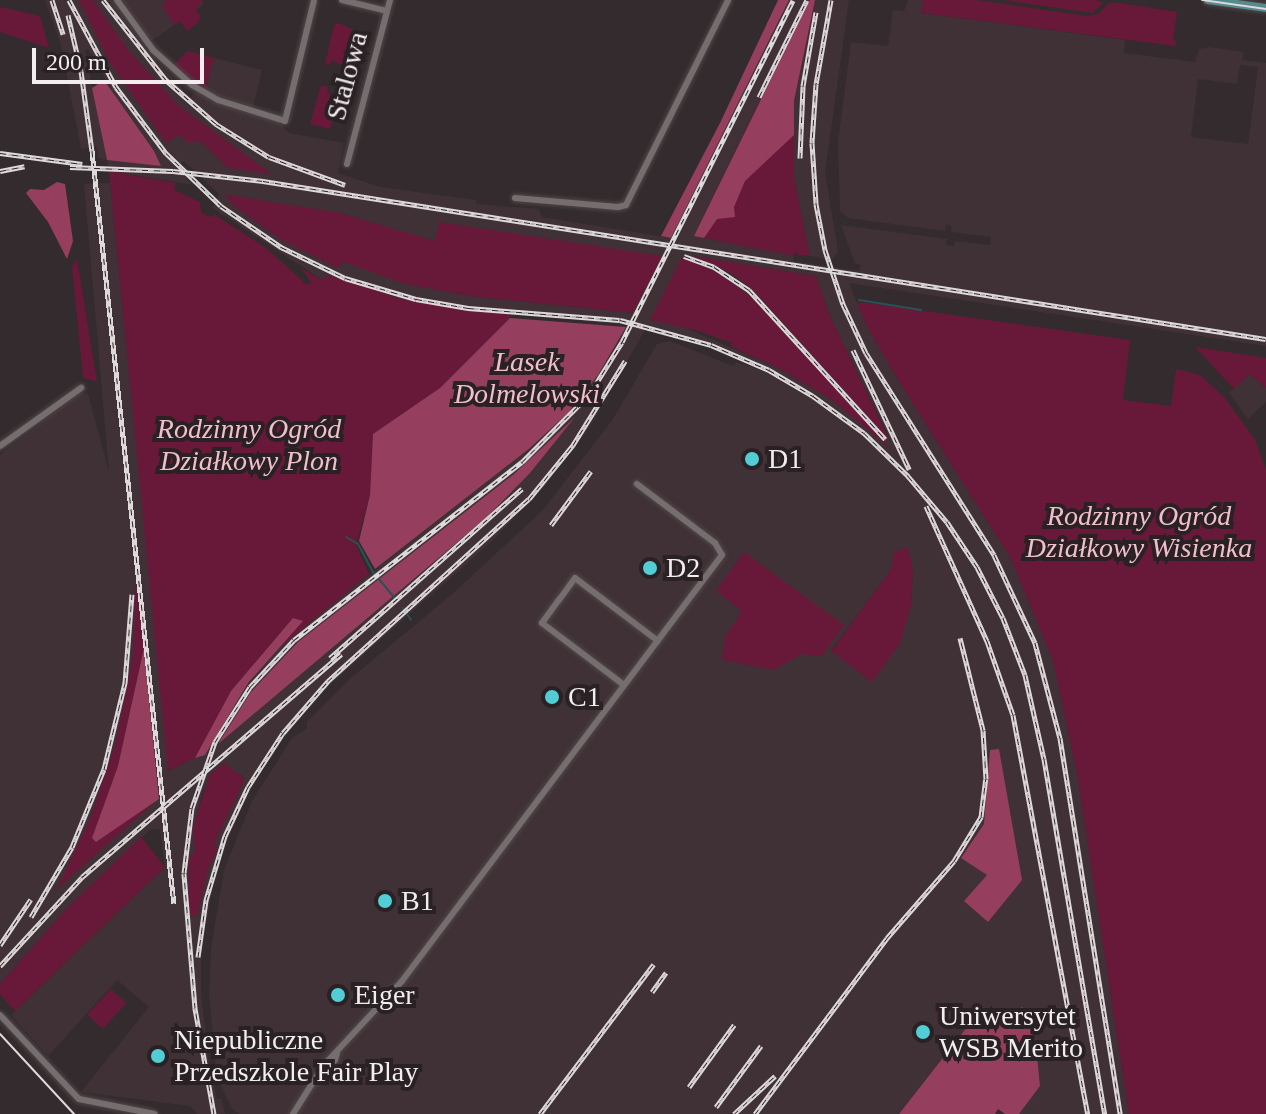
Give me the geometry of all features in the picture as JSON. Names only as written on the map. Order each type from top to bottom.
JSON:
[{"type":"main road","points":[[1208,0],[1266,8]]},
{"type":"street","points":[[117,0],[153,50],[192,85],[218,100],[285,121],[314,0]]},
{"type":"street","points":[[342,0],[387,11]]},
{"type":"street","name":"Stalowa","points":[[347,164],[390,0]]},
{"type":"street","points":[[515,198],[618,207],[626,205],[728,0]]},
{"type":"street","points":[[0,446],[81,388]]},
{"type":"street","points":[[293,1114],[337,1053],[402,981],[719,559],[722,550],[637,484]]},
{"type":"street","points":[[624,685],[542,623],[575,578],[658,641]]},
{"type":"street","points":[[0,1015],[76,1097],[103,1106],[155,1114]]},
{"type":"shaded area","points":[[45,0],[112,0],[146,49],[190,98],[197,91],[277,121],[289,133],[344,143],[338,173],[380,187],[476,200],[476,204],[539,209],[542,217],[671,238],[789,0],[809,0],[694,236],[794,256],[793,261],[859,271],[861,265],[855,263],[841,225],[947,239],[946,245],[954,246],[955,241],[990,245],[991,237],[951,232],[952,226],[946,225],[945,231],[848,218],[840,211],[838,142],[851,42],[888,46],[893,10],[904,11],[908,0],[923,0],[921,13],[1125,40],[1124,53],[1195,62],[1199,49],[1210,47],[1243,52],[1242,60],[1266,63],[1266,346],[849,283],[867,327],[898,380],[1011,559],[1053,661],[1077,773],[1129,1114],[1019,1114],[1040,1086],[978,1013],[899,1114],[239,1114],[232,1109],[217,1077],[209,997],[211,949],[224,870],[252,801],[292,738],[307,728],[307,722],[351,678],[450,596],[543,510],[613,419],[657,344],[670,341],[733,366],[736,362],[766,372],[726,352],[646,328],[592,423],[543,488],[492,541],[317,696],[279,741],[249,789],[216,868],[201,955],[201,993],[209,1062],[217,1099],[222,1099],[225,1114],[197,1114],[190,1106],[81,1092],[149,1007],[117,980],[48,1056],[11,1015],[165,867],[160,829],[150,830],[67,908],[0,984],[0,455],[80,393],[88,394],[109,472],[84,184],[110,183],[169,771],[195,758],[212,724],[248,670],[530,448],[568,413],[598,375],[627,325],[442,307],[402,299],[329,275],[322,280],[213,208],[219,194],[184,161],[176,168],[193,185],[109,171],[107,160],[98,158],[97,147],[81,149],[61,45]],"holes":[[[88,49],[122,108],[107,160],[85,50]],[[1240,65],[1258,67],[1248,144],[1191,137],[1198,79],[1237,84]],[[234,206],[340,213],[436,242],[487,231],[661,257],[633,313],[469,296],[403,283],[280,239]],[[698,257],[816,276],[829,314],[889,437],[752,289]],[[701,265],[754,299],[884,442],[832,400],[782,370],[677,324],[650,320]],[[891,570],[913,571],[911,606],[831,650]],[[126,701],[155,790],[92,814],[116,741]],[[223,763],[245,778],[197,817],[202,793]]]},
{"type":"shaded area","points":[[122,0],[203,0],[202,6],[151,41]]},
{"type":"shaded area","points":[[815,0],[849,0],[825,173],[838,251],[832,260],[810,256],[794,179],[794,101]]},
{"type":"shaded area","points":[[187,51],[262,70],[253,107],[205,91]]},
{"type":"shaded area","points":[[1250,374],[1266,388],[1266,402],[1248,419],[1229,393]]},
{"type":"green space","points":[[79,0],[93,0],[129,51],[179,106],[273,175],[228,168],[200,141],[188,143],[179,135],[166,143],[110,63]]},
{"type":"green space","points":[[166,0],[203,0],[196,10],[200,16],[199,22],[187,31],[180,21],[174,25],[162,6]]},
{"type":"green space","points":[[778,0],[789,0],[671,238],[661,236],[720,123]]},
{"type":"green space","points":[[809,0],[815,0],[794,102],[794,179],[810,256],[798,255],[795,251],[794,256],[694,236]]},
{"type":"green space","points":[[810,0],[815,0],[794,101],[794,135],[745,181],[734,207],[735,217],[717,219],[704,238],[694,236]]},
{"type":"green space","points":[[923,0],[976,0],[1087,16],[1098,14],[1109,3],[1177,12],[1173,40],[1177,42],[1175,46],[921,13]]},
{"type":"green space","points":[[1003,0],[1096,0],[1103,3],[1093,13]]},
{"type":"green space","points":[[0,7],[40,16],[49,48],[0,32]]},
{"type":"green space","points":[[338,23],[352,29],[343,66],[332,60],[329,65],[325,64],[334,25]]},
{"type":"green space","points":[[187,51],[214,58],[205,91],[173,66]]},
{"type":"green space","points":[[104,80],[154,151],[161,166],[107,160],[92,88]]},
{"type":"green space","points":[[321,85],[328,87],[327,93],[339,96],[334,114],[328,113],[328,117],[333,118],[330,129],[310,124]]},
{"type":"green space","name":"Rodzinny Ogród Działkowy Plon","points":[[109,171],[176,183],[174,190],[200,202],[201,212],[210,217],[215,215],[266,248],[307,285],[311,282],[301,268],[322,280],[328,275],[402,299],[509,314],[510,318],[440,388],[373,434],[370,495],[356,545],[369,574],[275,651],[302,621],[293,618],[231,691],[195,758],[168,771]]},
{"type":"green space","points":[[57,182],[65,184],[73,241],[67,259],[48,222],[26,193],[30,189],[44,190]]},
{"type":"green space","points":[[224,194],[340,213],[435,241],[439,222],[662,256],[633,313],[469,296],[402,283],[344,262],[337,268],[280,239],[234,206]]},
{"type":"green space","points":[[693,256],[816,276],[829,314],[890,441],[752,289],[732,274]]},
{"type":"green space","points":[[682,257],[718,273],[754,299],[893,451],[832,400],[782,370],[730,346],[732,343],[695,330],[650,320]]},
{"type":"green space","points":[[77,259],[97,382],[83,378],[72,267]]},
{"type":"green space","name":"Rodzinny Ogród Działkowy Wisienka","points":[[861,302],[1130,340],[1123,400],[1171,406],[1176,369],[1200,375],[1224,397],[1254,438],[1266,469],[1266,1114],[1129,1114],[1077,773],[1053,661],[1011,559],[867,327],[857,304]]},
{"type":"green space","name":"Lasek Dolmelowski","points":[[510,318],[626,327],[598,375],[568,413],[530,448],[375,569],[359,541],[370,495],[373,434],[440,388]]},
{"type":"green space","points":[[1195,347],[1266,358],[1266,388],[1250,374],[1234,389]]},
{"type":"green space","points":[[575,417],[530,473],[486,518],[218,744],[251,692],[298,642],[514,474]]},
{"type":"green space","points":[[908,547],[913,571],[911,606],[900,644],[872,682],[831,651],[891,570],[894,552]]},
{"type":"green space","points":[[744,552],[844,625],[822,656],[802,654],[774,670],[722,660],[725,637],[742,611],[716,591]]},
{"type":"green space","points":[[136,571],[144,648],[118,766],[92,838],[101,840],[129,816],[154,803],[57,889],[92,814],[116,741],[133,655]]},
{"type":"green space","points":[[293,618],[303,621],[248,683],[205,755],[195,758],[231,691]]},
{"type":"green space","points":[[144,648],[159,799],[96,842],[92,838],[118,766]]},
{"type":"green space","points":[[999,749],[1022,880],[988,922],[964,901],[987,875],[961,858],[984,824],[990,750]]},
{"type":"green space","points":[[224,763],[245,779],[214,844],[218,847],[208,870],[197,916],[188,915],[189,856],[195,853],[193,827],[210,774]]},
{"type":"green space","points":[[141,837],[165,867],[15,1011],[0,994],[0,984],[67,908]]},
{"type":"green space","points":[[111,989],[126,1003],[102,1029],[87,1015]]},
{"type":"green space","points":[[1022,1007],[1033,1016],[1040,1086],[1019,1114],[1005,1114],[998,1109],[995,1114],[899,1114],[978,1013],[995,1026]]},
{"type":"waterway","points":[[859,300],[921,310]]},
{"type":"waterway","points":[[346,537],[358,544],[373,572],[394,597]]},
{"type":"waterway","points":[[407,614],[411,620]]},
{"type":"tram line","points":[[1202,0],[1266,9]]},
{"type":"tram line","points":[[0,1034],[74,1114]]},
{"type":"railway","points":[[52,0],[63,34]]},
{"type":"railway","points":[[69,0],[116,87],[166,153],[221,206],[281,247],[345,278],[416,299],[468,308],[620,320],[711,345],[769,370],[813,396],[864,433],[908,476],[947,522],[977,567],[1003,618],[1025,675],[1044,759],[1105,1114]]},
{"type":"railway","points":[[103,0],[166,80],[216,124],[269,157],[345,185]]},
{"type":"railway","points":[[214,1114],[195,1008],[184,873],[192,808],[215,742],[250,687],[294,640],[522,462],[589,395],[622,342],[793,0]]},
{"type":"railway","points":[[759,97],[807,0]]},
{"type":"railway","points":[[831,0],[816,84],[812,143],[816,204],[825,250],[843,304],[866,353],[994,555],[1035,643],[1060,738],[1120,1114]]},
{"type":"railway","points":[[800,158],[803,86],[816,12]]},
{"type":"railway","points":[[68,15],[81,71],[92,151],[174,904]]},
{"type":"railway","points":[[0,153],[82,164]]},
{"type":"railway","points":[[0,171],[25,166]]},
{"type":"railway","points":[[70,167],[173,171],[263,181],[1266,339]]},
{"type":"railway","points":[[684,256],[714,267],[749,290],[885,439]]},
{"type":"railway","points":[[853,350],[909,469]]},
{"type":"railway","points":[[198,957],[206,900],[225,836],[248,787],[283,733],[328,681],[529,499],[573,445],[625,361]]},
{"type":"railway","points":[[551,525],[591,471]]},
{"type":"railway","points":[[330,658],[522,489]]},
{"type":"railway","points":[[926,506],[987,641],[1013,715],[1088,1114]]},
{"type":"railway","points":[[31,917],[72,847],[104,769],[125,683],[132,594]]},
{"type":"railway","points":[[755,1114],[887,938],[954,861],[981,817],[986,779],[983,730],[960,638]]},
{"type":"railway","points":[[0,966],[82,877],[341,654]]},
{"type":"railway","points":[[0,945],[31,899]]},
{"type":"railway","points":[[540,1114],[654,964]]},
{"type":"railway","points":[[652,992],[666,973]]},
{"type":"railway","points":[[689,1087],[734,1025]]},
{"type":"railway","points":[[716,1107],[761,1046]]},
{"type":"railway","points":[[734,1114],[775,1076]]},
{"type":"place","name":"D1","points":[[752,459]]},
{"type":"place","name":"D2","points":[[650,568]]},
{"type":"place","name":"C1","points":[[552,697]]},
{"type":"place","name":"B1","points":[[385,901]]},
{"type":"place","name":"Eiger","points":[[338,995]]},
{"type":"place","name":"Uniwersytet WSB Merito","points":[[923,1032]]},
{"type":"place","name":"Niepubliczne Przedszkole Fair Play","points":[[158,1056]]}]
